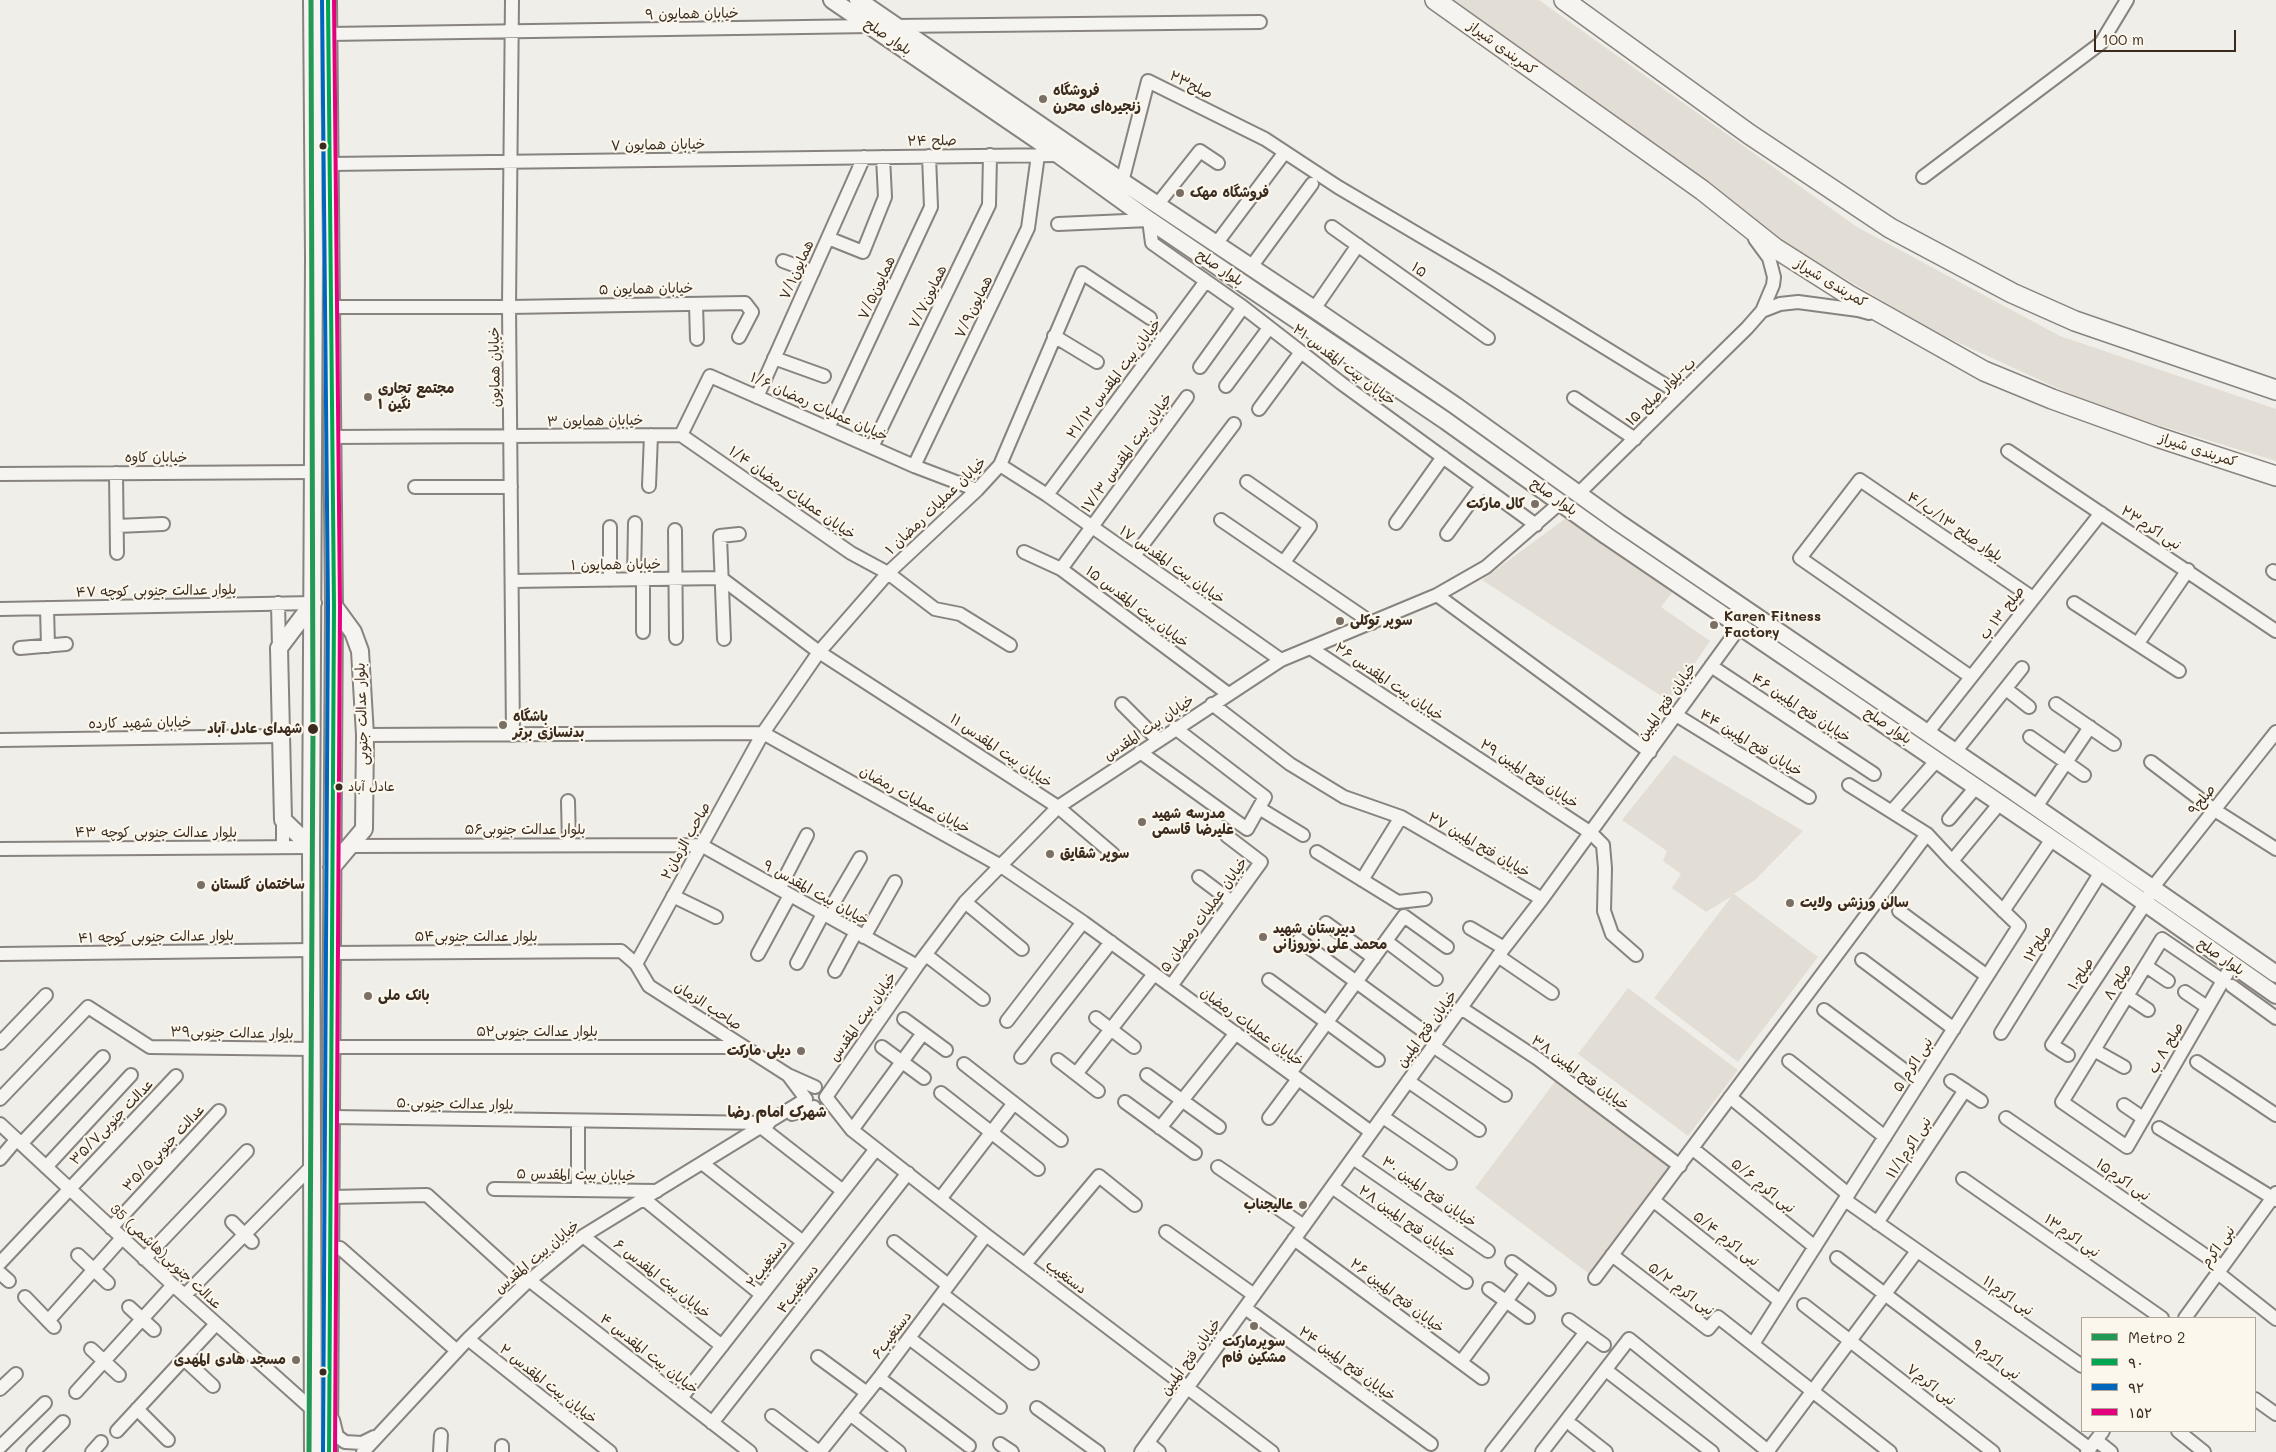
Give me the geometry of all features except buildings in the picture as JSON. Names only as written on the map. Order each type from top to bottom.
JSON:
[{"type":"highway","name":"کمربندی شیراز","points":[[1435,0],[1702,190],[1738,221],[1783,253],[1849,295],[1984,370],[2052,399],[2157,437],[2276,476]]},
{"type":"highway","points":[[1564,0],[1749,134],[1890,228],[2012,293],[2075,321],[2276,390]]},
{"type":"main road","name":"بلوار عدالت جنوبی","points":[[312,0],[322,258],[330,307],[334,606],[329,1452]]},
{"type":"main road","name":"بلوار عدالت جنوبی","points":[[313,1452],[314,1164],[311,847],[313,472],[322,258],[329,164],[328,0]]},
{"type":"main road","name":"بلوار صلح","points":[[832,0],[1059,155],[1149,220],[1446,421],[2101,872],[2276,995]]},
{"type":"main road","name":"بلوار صلح","points":[[858,0],[1122,182],[1456,406],[1619,523],[2153,887],[2276,974]]},
{"type":"main road","points":[[1446,421],[1456,406]]},
{"type":"main road","points":[[311,847],[283,820],[279,648],[313,602]]},
{"type":"main road","name":"بلوار عدالت جنوبی","points":[[334,606],[354,632],[360,651],[365,735],[364,829],[349,846]]},
{"type":"main road","points":[[1809,672],[1819,658]]},
{"type":"main road","points":[[332,867],[349,846]]},
{"type":"main road","points":[[313,1347],[330,1347]]},
{"type":"street","name":"خیابان همایون","points":[[512,0],[509,307],[513,735]]},
{"type":"street","points":[[1922,178],[2101,43],[2127,0]]},
{"type":"street","points":[[895,26],[1260,22]]},
{"type":"street","name":"خیابان همایون ۹","points":[[328,34],[512,33],[872,26]]},
{"type":"street","name":"صلح۲۳","points":[[1122,182],[1148,81],[1232,122],[1285,152]]},
{"type":"street","points":[[1157,205],[1200,151],[1218,163]]},
{"type":"street","points":[[1216,244],[1285,152],[1346,192],[1492,278],[1680,394]]},
{"type":"street","name":"همایون۷/۷","points":[[872,447],[989,205],[990,155]]},
{"type":"street","name":"همایون۷/۹","points":[[914,466],[1028,228],[1038,155]]},
{"type":"street","name":"صلح ۲۴","points":[[806,157],[1059,155]]},
{"type":"street","name":"همایون۷/۵","points":[[828,428],[931,208],[929,156]]},
{"type":"street","name":"خیابان همایون ۷","points":[[329,164],[806,157]]},
{"type":"street","name":"همایون۷/۱","points":[[757,396],[864,157]]},
{"type":"street","points":[[828,238],[863,252],[885,198],[883,157]]},
{"type":"street","points":[[1251,267],[1312,184]]},
{"type":"street","points":[[1058,224],[1149,220]]},
{"type":"street","name":"خیابان بیت المقدس ۲۱","points":[[1149,220],[1152,243],[1243,307],[1300,352],[1536,525]]},
{"type":"street","points":[[1738,221],[1761,246],[1773,268],[1773,285],[1762,311]]},
{"type":"street","name":"۱۵","points":[[1332,227],[1488,338]]},
{"type":"street","points":[[1314,309],[1358,245]]},
{"type":"street","points":[[783,261],[813,272]]},
{"type":"street","name":"خیابان عملیات رمضان ۱","points":[[763,733],[819,652],[888,573],[977,490],[1000,465],[1082,273],[1150,318]]},
{"type":"street","name":"خیابان بیت المقدس ۲۱/۱۲","points":[[1047,495],[1206,281]]},
{"type":"street","points":[[1762,311],[1780,304],[1798,302],[1858,310],[1904,326]]},
{"type":"street","name":"خیابان همایون ۵","points":[[330,307],[509,307],[745,303],[752,312],[739,336]]},
{"type":"street","points":[[696,304],[697,339]]},
{"type":"street","points":[[1200,367],[1243,307]]},
{"type":"street","name":"۱۵ ب-بلوار صلح","points":[[1579,493],[1762,311]]},
{"type":"street","points":[[1226,386],[1269,328]]},
{"type":"street","points":[[1054,336],[1096,362]]},
{"type":"street","points":[[1259,409],[1300,352]]},
{"type":"street","points":[[774,358],[824,376]]},
{"type":"street","name":"خیابان عملیات رمضان ۱/۶","points":[[681,434],[710,376],[914,466],[977,490]]},
{"type":"street","name":"خیابان بیت المقدس ۱۷/۳","points":[[1061,569],[1187,397]]},
{"type":"street","points":[[1574,398],[1635,438]]},
{"type":"street","points":[[1134,556],[1234,424]]},
{"type":"street","name":"خیابان همایون ۳","points":[[332,437],[510,437],[681,434]]},
{"type":"street","name":"خیابان عملیات رمضان ۱/۴","points":[[681,434],[851,553],[888,573],[935,609],[960,614],[1010,646]]},
{"type":"street","points":[[649,486],[651,435]]},
{"type":"street","name":"نبی اکرم۲۳","points":[[2008,451],[2188,570],[2276,631]]},
{"type":"street","points":[[1396,523],[1444,457]]},
{"type":"street","name":"خیابان بیت المقدس ۱۷","points":[[1000,465],[1047,495],[1281,660]]},
{"type":"street","name":"خیابان کاوه","points":[[0,474],[313,472]]},
{"type":"street","points":[[116,473],[117,553]]},
{"type":"street","name":"بلوار صلح ۱۳/ب/۴","points":[[1971,677],[1800,558],[1860,480],[2033,598]]},
{"type":"street","points":[[1247,482],[1310,526],[1284,562]]},
{"type":"street","points":[[1447,534],[1482,486]]},
{"type":"street","points":[[415,487],[511,487]]},
{"type":"street","name":"خیابان بیت المقدس","points":[[363,1452],[468,1339],[527,1282],[583,1236],[765,1125],[817,1098],[837,1081],[917,966],[965,902],[1058,807],[1281,660],[1312,649],[1437,596],[1486,566],[1561,502]]},
{"type":"street","name":"صلح ۱۳ ب","points":[[1927,732],[2101,513]]},
{"type":"street","points":[[1221,520],[1372,623]]},
{"type":"street","points":[[117,526],[163,524]]},
{"type":"street","points":[[634,524],[643,632]]},
{"type":"street","points":[[610,527],[610,580]]},
{"type":"street","points":[[675,530],[676,638]]},
{"type":"street","points":[[724,639],[720,536],[739,534]]},
{"type":"street","name":"خیابان بیت المقدس ۱۵","points":[[1024,552],[1061,569],[1227,694]]},
{"type":"street","points":[[2138,644],[2188,570]]},
{"type":"street","name":"خیابان همایون ۱","points":[[512,581],[721,578]]},
{"type":"street","name":"خیابان بیت المقدس ۱۱","points":[[721,578],[819,652],[927,720],[1058,807],[1113,854]]},
{"type":"street","points":[[1437,596],[1650,752]]},
{"type":"street","name":"بلوار عدالت جنوبی کوچه ۴۷","points":[[0,609],[313,602]]},
{"type":"street","points":[[2074,602],[2179,671]]},
{"type":"street","points":[[278,603],[279,648]]},
{"type":"street","points":[[47,608],[48,646]]},
{"type":"street","name":"خیابان فتح المبین","points":[[1144,1448],[1501,952],[1591,833],[1741,625]]},
{"type":"street","points":[[20,648],[66,644]]},
{"type":"street","name":"خیابان بیت المقدس ۲۶","points":[[1312,649],[1450,740]]},
{"type":"street","name":"خیابان فتح المبین ۴۶","points":[[1711,666],[1874,774]]},
{"type":"street","points":[[1954,752],[2022,668]]},
{"type":"street","points":[[2006,689],[2029,707]]},
{"type":"street","points":[[1122,704],[1158,740]]},
{"type":"street","name":"خیابان فتح المبین ۲۷","points":[[1212,704],[1290,764],[1344,797],[1401,817],[1542,899]]},
{"type":"street","points":[[2056,704],[2114,744]]},
{"type":"street","name":"خیابان فتح المبین ۴۴","points":[[1676,715],[1809,797]]},
{"type":"street","points":[[2036,807],[2090,727]]},
{"type":"street","points":[[1140,752],[1247,830],[1265,798],[1176,728]]},
{"type":"street","name":"خیابان عملیات رمضان","points":[[365,735],[763,733],[1001,866],[1111,942],[1371,1132]]},
{"type":"street","name":"۲صاحب الزمان","points":[[636,964],[763,733]]},
{"type":"street","name":"خیابان شهید کارده","points":[[0,740],[281,736]]},
{"type":"street","points":[[2030,737],[2084,776]]},
{"type":"street","name":"صلح۹","points":[[2145,904],[2153,887],[2213,809],[2274,739]]},
{"type":"street","name":"خیابان فتح المبین ۲۹","points":[[1450,740],[1591,833]]},
{"type":"street","points":[[1892,811],[1937,760]]},
{"type":"street","points":[[2152,762],[2213,809],[2276,849]]},
{"type":"street","name":"نبی اکرم ۵","points":[[1753,1344],[2019,926],[1927,834],[1849,785]]},
{"type":"street","points":[[1949,820],[1976,787]]},
{"type":"street","points":[[568,801],[569,844]]},
{"type":"street","points":[[1952,861],[2000,803]]},
{"type":"street","points":[[1260,808],[1303,835]]},
{"type":"street","points":[[1362,880],[1401,817]]},
{"type":"street","points":[[283,820],[283,847]]},
{"type":"street","points":[[1591,833],[1602,845],[1605,868],[1604,911],[1612,934],[1636,955]]},
{"type":"street","points":[[1595,1278],[1693,1150],[1730,1097],[1927,834]]},
{"type":"street","points":[[778,889],[807,835]]},
{"type":"street","name":"خیابان عملیات رمضان ۵","points":[[1171,986],[1261,862],[1227,836]]},
{"type":"street","points":[[2003,911],[2052,839]]},
{"type":"street","name":"بلوار عدالت جنوبی۵۶","points":[[349,846],[701,845]]},
{"type":"street","name":"خیابان بیت المقدس ۹","points":[[701,845],[917,966]]},
{"type":"street","name":"بلوار عدالت جنوبی کوچه ۴۳","points":[[0,849],[311,847]]},
{"type":"street","points":[[1317,852],[1398,902],[1425,899]]},
{"type":"street","points":[[797,963],[860,858]]},
{"type":"street","name":"صلح۱۲","points":[[2001,1032],[2101,872]]},
{"type":"street","points":[[1200,877],[1232,902]]},
{"type":"street","points":[[835,971],[895,882]]},
{"type":"street","points":[[758,954],[790,895]]},
{"type":"street","points":[[673,896],[716,917]]},
{"type":"street","points":[[965,902],[1022,949]]},
{"type":"street","name":"صلح۱۰","points":[[2068,1055],[2052,1045],[2145,904]]},
{"type":"street","points":[[1899,911],[1987,976]]},
{"type":"street","points":[[1269,1118],[1327,1023],[1404,916],[1447,947]]},
{"type":"street","points":[[1007,1022],[1083,922]]},
{"type":"street","points":[[1326,923],[1374,958]]},
{"type":"street","points":[[1470,928],[1552,993]]},
{"type":"street","name":"۸ صلح","points":[[2127,1147],[2062,1102],[2162,939],[2227,983]]},
{"type":"street","points":[[1300,940],[1504,1095]]},
{"type":"street","points":[[1386,941],[1436,979]]},
{"type":"street","points":[[1022,1057],[1111,942]]},
{"type":"street","name":"بلوار عدالت جنوبی کوچه ۴۱","points":[[0,954],[312,950]]},
{"type":"street","name":"بلوار عدالت جنوبی۵۴","points":[[332,953],[621,951]]},
{"type":"street","name":"صاحب الزمان","points":[[621,951],[636,964],[649,986],[743,1048],[788,1075]]},
{"type":"street","points":[[926,955],[983,999]]},
{"type":"street","points":[[1862,960],[1954,1029]]},
{"type":"street","name":"صلح ۸ ب","points":[[2127,1147],[2206,1007],[2227,983],[2232,964]]},
{"type":"street","points":[[2146,966],[2168,981]]},
{"type":"street","points":[[1076,1074],[1154,974]]},
{"type":"street","points":[[1269,980],[1378,1060]]},
{"type":"street","points":[[2227,983],[2276,1018]]},
{"type":"street","points":[[2185,992],[2206,1007]]},
{"type":"street","points":[[0,1043],[46,995]]},
{"type":"street","points":[[2127,996],[2148,1010]]},
{"type":"street","name":"۳۹بلوار عدالت جنوبی","points":[[0,1100],[88,1007],[150,1047],[313,1049]]},
{"type":"street","name":"خیابان فتح المبین ۳۸","points":[[1461,1008],[1538,1059],[1680,1166]]},
{"type":"street","points":[[1824,1010],[1920,1082]]},
{"type":"street","points":[[1096,1018],[1134,1047]]},
{"type":"street","points":[[904,1019],[946,1050]]},
{"type":"street","points":[[849,1126],[902,1062],[923,1033]]},
{"type":"street","points":[[1160,1128],[1236,1034]]},
{"type":"street","name":"بلوار عدالت جنوبی۵۲","points":[[331,1047],[743,1048]]},
{"type":"street","points":[[882,1047],[924,1078]]},
{"type":"street","points":[[2094,1050],[2124,1067]]},
{"type":"street","points":[[0,1158],[19,1142],[103,1057]]},
{"type":"street","points":[[1058,1060],[1098,1091]]},
{"type":"street","points":[[1789,1061],[1885,1137]]},
{"type":"street","points":[[2197,1062],[2276,1116]]},
{"type":"street","points":[[964,1064],[1062,1140]]},
{"type":"street","points":[[46,1167],[131,1075]]},
{"type":"street","name":"دستغیب","points":[[788,1075],[986,1235],[1272,1452]]},
{"type":"street","points":[[1147,1075],[1219,1127]]},
{"type":"street","name":"عدالت جنوبی۳۵/۷","points":[[0,1262],[176,1076]]},
{"type":"street","points":[[1951,1081],[1981,1101]]},
{"type":"street","points":[[1408,1082],[1480,1130]]},
{"type":"street","name":"نبی اکرم۱۱/۱","points":[[1877,1223],[1965,1090]]},
{"type":"street","points":[[941,1094],[1038,1169]]},
{"type":"street","name":"نبی اکرم۱۱","points":[[1730,1097],[1877,1223],[2081,1365]]},
{"type":"street","points":[[1125,1102],[1195,1153]]},
{"type":"street","points":[[940,1199],[1014,1103]]},
{"type":"street","points":[[2124,1105],[2143,1118]]},
{"type":"street","name":"عدالت جنوبی۳۵/۵","points":[[111,1228],[219,1111]]},
{"type":"street","name":"بلوار عدالت جنوبی۵۰","points":[[331,1117],[765,1125]]},
{"type":"street","points":[[1382,1117],[1450,1163]]},
{"type":"street","name":"نبی اکرم۱۵","points":[[2006,1118],[2220,1270],[2276,1319]]},
{"type":"street","points":[[578,1121],[578,1190]]},
{"type":"street","name":"35 عدالت جنوبی(هاشمی)","points":[[0,1124],[144,1259],[312,1410]]},
{"type":"street","points":[[765,1125],[843,1191]]},
{"type":"street","points":[[2159,1128],[2275,1197]]},
{"type":"street","name":"۲دستغیب","points":[[681,1398],[876,1148]]},
{"type":"street","name":"نبی اکرم ۵/۶","points":[[1693,1150],[1815,1247]]},
{"type":"street","points":[[144,1259],[247,1151]]},
{"type":"street","name":"خیابان فتح المبین ۳۰","points":[[1353,1158],[1488,1251]]},
{"type":"street","points":[[702,1163],[803,1242]]},
{"type":"street","points":[[185,1296],[248,1238],[314,1164]]},
{"type":"street","points":[[1218,1167],[1304,1226]]},
{"type":"street","name":"دستغیب۴","points":[[712,1423],[908,1173]]},
{"type":"street","points":[[1024,1264],[1099,1176],[1135,1205]]},
{"type":"street","name":"نبی اکرم۱۳","points":[[1964,1179],[2161,1317]]},
{"type":"street","name":"خیابان فتح المبین ۲۸","points":[[1332,1187],[1466,1282]]},
{"type":"street","name":"خیابان بیت المقدس ۵","points":[[494,1189],[657,1191]]},
{"type":"street","name":"خیابان بیت المقدس ۴","points":[[331,1197],[427,1195],[527,1282],[750,1452]]},
{"type":"street","name":"نبی اکرم","points":[[2186,1317],[2275,1197]]},
{"type":"street","points":[[644,1199],[762,1295]]},
{"type":"street","name":"نبی اکرم ۵/۴","points":[[1654,1201],[1780,1301]]},
{"type":"street","points":[[232,1222],[248,1238]]},
{"type":"street","points":[[1166,1232],[1254,1294]]},
{"type":"street","name":"دستغیب۶","points":[[819,1452],[879,1378],[986,1235]]},
{"type":"street","name":"خیابان بیت المقدس ۶","points":[[583,1236],[722,1346]]},
{"type":"street","points":[[25,1297],[51,1324],[122,1238]]},
{"type":"street","name":"خیابان فتح المبین ۲۶","points":[[1294,1239],[1482,1378]]},
{"type":"street","points":[[894,1242],[945,1290],[1032,1363]]},
{"type":"street","points":[[330,1248],[340,1248],[457,1351]]},
{"type":"street","points":[[1542,1452],[1628,1339],[1768,1452],[1917,1251]]},
{"type":"street","points":[[78,1255],[108,1283]]},
{"type":"street","name":"نبی اکرم ۵/۲","points":[[1612,1256],[1708,1329],[1718,1317],[1753,1344]]},
{"type":"street","name":"نبی اکرم۹","points":[[1837,1258],[1884,1295],[2094,1443],[2111,1452]]},
{"type":"street","points":[[1512,1262],[1549,1289]]},
{"type":"street","points":[[1461,1362],[1527,1273]]},
{"type":"street","points":[[76,1392],[173,1285]]},
{"type":"street","points":[[1490,1289],[1528,1317]]},
{"type":"street","name":"نبی اکرم۷","points":[[1804,1305],[1993,1452]]},
{"type":"street","points":[[129,1307],[154,1330]]},
{"type":"street","name":"خیابان فتح المبین ۲۴","points":[[1245,1308],[1431,1444]]},
{"type":"street","points":[[1569,1320],[1604,1345]]},
{"type":"street","points":[[116,1431],[216,1324]]},
{"type":"street","points":[[1492,1452],[1586,1332]]},
{"type":"street","points":[[909,1338],[1000,1407]]},
{"type":"street","name":"خیابان بیت المقدس ۲","points":[[468,1339],[610,1452]]},
{"type":"street","points":[[1753,1344],[1890,1452]]},
{"type":"street","points":[[91,1349],[119,1375]]},
{"type":"street","points":[[818,1357],[867,1393]]},
{"type":"street","points":[[184,1359],[213,1386]]},
{"type":"street","points":[[0,1390],[16,1374]]},
{"type":"street","points":[[1611,1374],[1712,1452]]},
{"type":"street","points":[[879,1378],[969,1446]]},
{"type":"street","points":[[2256,1400],[2276,1414]]},
{"type":"street","points":[[0,1447],[45,1403]]},
{"type":"street","points":[[1037,1408],[1098,1452]]},
{"type":"street","points":[[137,1409],[168,1440]]},
{"type":"street","points":[[330,1411],[337,1436],[345,1442],[362,1443],[379,1434]]},
{"type":"street","points":[[850,1414],[899,1452]]},
{"type":"street","points":[[772,1416],[819,1452]]},
{"type":"street","points":[[33,1452],[63,1422]]},
{"type":"street","points":[[1573,1426],[1606,1452]]},
{"type":"street","points":[[2179,1432],[2204,1452]]},
{"type":"street","points":[[440,1452],[441,1435]]},
{"type":"street","points":[[92,1452],[101,1442]]},
{"type":"street","points":[[1000,1444],[1012,1452]]},
{"type":"street","points":[[1144,1448],[1160,1452]]},
{"type":"shaded area","points":[[1451,0],[1539,0],[1857,227],[2060,336],[2276,409],[2276,461],[2099,407],[1935,332],[1777,238]]},
{"type":"shaded area","points":[[1566,518],[1674,590],[1661,607],[1710,641],[1669,701],[1482,580]]},
{"type":"shaded area","points":[[1674,755],[1803,831],[1755,880],[1734,894],[1818,957],[1738,1062],[1654,998],[1732,896],[1706,912],[1672,888],[1681,874],[1663,861],[1667,851],[1622,820]]},
{"type":"shaded area","points":[[1628,988],[1738,1070],[1688,1136],[1578,1054]]},
{"type":"shaded area","points":[[1557,1079],[1675,1167],[1596,1279],[1475,1188]]},
{"type":"metro line","name":"2","points":[[309,1452],[313,729],[311,0]]},
{"type":"transit line","name":"۹۲","points":[[322,0],[328,606],[323,1452]]},
{"type":"transit line","name":"۹۰","points":[[328,0],[334,606],[329,1452]]},
{"type":"transit line","name":"۱۵۲","points":[[334,0],[340,606],[335,1452]]},
{"type":"place","name":"فروشگاه زنجیره‌ای محرن","points":[[1043,99]]},
{"type":"place","name":"فروشگاه مهک","points":[[1180,193]]},
{"type":"place","name":"مجتمع تجاری نگین ۱","points":[[368,397]]},
{"type":"place","name":"کال مارکت","points":[[1535,504]]},
{"type":"place","name":"سوپر توکلی","points":[[1340,621]]},
{"type":"place","name":"Karen Fitness Factory","points":[[1714,625]]},
{"type":"place","name":"باشگاه بدنسازی برتر","points":[[503,725]]},
{"type":"place","name":"شهدای عادل آباد","points":[[313,729]]},
{"type":"place","name":"عادل آباد","points":[[339,787]]},
{"type":"place","name":"مدرسه شهید علیرضا قاسمی","points":[[1142,822]]},
{"type":"place","name":"سوپر شقایق","points":[[1050,854]]},
{"type":"place","name":"ساختمان گلستان","points":[[201,885]]},
{"type":"place","name":"سالن ورزشی ولایت","points":[[1790,903]]},
{"type":"place","name":"دبیرستان شهید محمد علی نوروزانی","points":[[1263,937]]},
{"type":"place","name":"بانک ملی","points":[[368,996]]},
{"type":"place","name":"دیلی مارکت","points":[[801,1051]]},
{"type":"place","name":"عالیجناب","points":[[1303,1205]]},
{"type":"place","name":"سوپرمارکت مشکین فام","points":[[1254,1326]]},
{"type":"place","name":"مسجد هادی المهدی","points":[[296,1360]]},
{"type":"district","name":"شهرک امام رضا","points":[[777,1112]]}]
